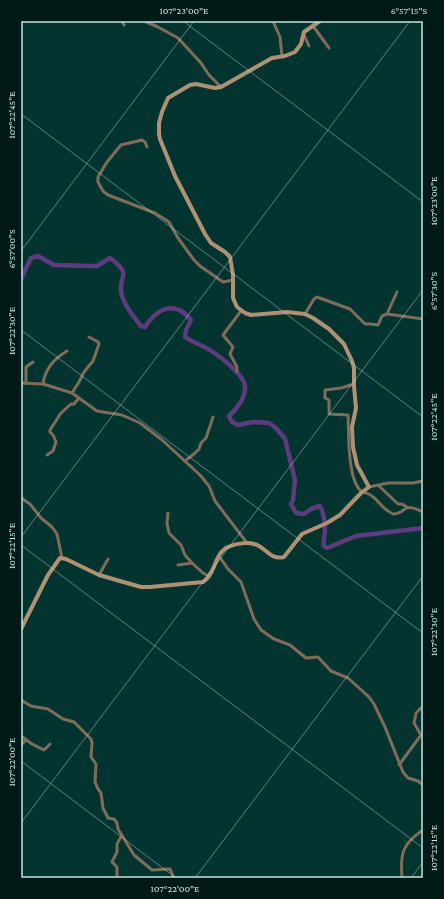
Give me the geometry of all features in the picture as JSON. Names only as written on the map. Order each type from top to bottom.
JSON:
[{"type":"main road","points":[[21,629],[48,575],[58,560],[62,558],[99,575],[132,585],[150,587],[200,582],[206,580],[209,576],[223,550],[240,543],[256,544],[272,556],[281,557],[286,555],[302,534],[327,522],[344,511],[362,492],[369,487],[357,465],[353,447],[352,427],[356,408],[350,384],[353,364],[344,344],[329,329],[313,318],[304,314],[286,312],[251,315],[241,311],[234,301],[234,280],[230,257],[212,243],[205,234],[175,176],[159,134],[162,112],[168,98],[190,85],[196,84],[215,88],[222,87],[272,58],[297,50],[301,44],[303,33],[320,21]]},
{"type":"street","points":[[122,21],[124,25]]},
{"type":"street","points":[[144,21],[178,38],[201,63],[209,75],[222,87]]},
{"type":"street","points":[[273,21],[280,37],[282,56]]},
{"type":"street","points":[[313,26],[329,48]]},
{"type":"street","points":[[303,33],[309,46]]},
{"type":"street","points":[[147,147],[145,142],[141,140],[135,143],[126,143],[121,145],[106,162],[98,177],[98,182],[103,191],[113,197],[162,217],[170,224],[187,251],[200,266],[223,282],[234,280]]},
{"type":"street","points":[[387,314],[397,292]]},
{"type":"street","points":[[304,314],[316,297],[350,309],[365,324],[378,325],[382,316],[387,314],[423,319]]},
{"type":"street","points":[[237,371],[230,354],[233,347],[223,336],[241,311]]},
{"type":"street","points":[[72,393],[93,360],[99,344],[96,340],[89,337]]},
{"type":"street","points":[[43,384],[46,371],[55,359],[68,351]]},
{"type":"street","points":[[26,383],[26,367],[33,362]]},
{"type":"street","points":[[21,383],[43,384],[72,393],[98,411],[122,415],[140,423],[161,439],[207,483],[215,500],[247,544]]},
{"type":"street","points":[[350,384],[341,388],[325,390],[325,398],[329,400],[330,414],[348,415],[348,438],[352,471],[356,483],[362,492],[372,495],[381,507],[393,514],[399,513],[407,507]]},
{"type":"street","points":[[47,455],[53,451],[56,442],[50,431],[61,412],[70,404],[74,404],[79,398]]},
{"type":"street","points":[[186,462],[196,453],[199,449],[200,443],[206,438],[213,417]]},
{"type":"street","points":[[369,487],[388,483],[414,483],[423,481]]},
{"type":"street","points":[[378,485],[398,504],[402,504],[423,512]]},
{"type":"street","points":[[21,497],[30,504],[41,518],[58,534],[62,558]]},
{"type":"street","points":[[168,513],[167,523],[169,533],[181,545],[185,555],[192,563],[203,573],[209,576]]},
{"type":"street","points":[[219,556],[228,569],[241,582],[254,619],[264,633],[274,639],[290,645],[306,658],[318,657],[331,671],[348,678],[369,697],[385,727],[400,765],[407,777],[418,781],[423,785]]},
{"type":"street","points":[[99,575],[108,559]]},
{"type":"street","points":[[178,565],[192,563]]},
{"type":"street","points":[[21,700],[31,706],[48,709],[65,720],[74,722],[91,739],[91,757],[97,768],[95,782],[101,793],[103,810],[108,818],[114,818],[118,829],[137,858],[152,870],[170,869],[174,878]]},
{"type":"street","points":[[400,765],[421,735],[414,723],[416,713],[423,706]]},
{"type":"street","points":[[21,736],[44,750],[50,744]]},
{"type":"street","points":[[21,746],[26,740]]},
{"type":"street","points":[[402,878],[401,860],[403,852],[417,834],[423,830]]},
{"type":"street","points":[[117,878],[117,867],[112,862],[117,852],[117,844],[122,835]]},
{"type":"waterway","points":[[21,279],[31,258],[38,256],[54,265],[89,266],[97,266],[110,258],[122,269],[123,276],[121,289],[123,300],[127,308],[141,326],[145,327],[155,315],[163,310],[174,309],[184,313],[191,320],[186,330],[185,337],[222,358],[237,372],[244,382],[244,394],[238,406],[229,416],[232,422],[238,425],[253,422],[269,423],[276,428],[285,439],[295,480],[293,500],[291,504],[296,513],[304,514],[311,509],[320,506],[324,522],[324,546],[327,548],[356,536],[423,528]]}]
